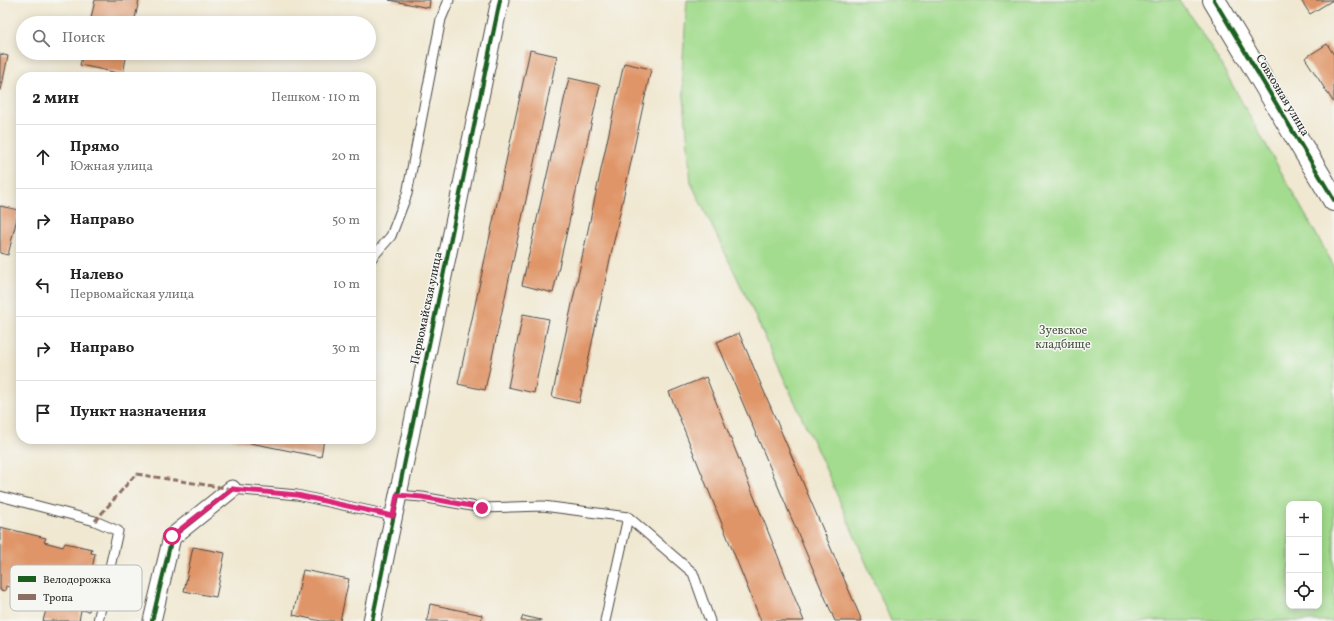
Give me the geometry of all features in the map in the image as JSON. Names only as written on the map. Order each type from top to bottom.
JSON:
[{"type":"street","name":"Первомайская улица","points":[[372,621],[500,0]]},
{"type":"street","name":"Совхозная улица","points":[[1214,0],[1334,200]]},
{"type":"street","points":[[152,621],[172,536],[232,489]]},
{"type":"lane","points":[[376,253],[391,236],[407,194],[441,19],[450,0]]},
{"type":"lane","points":[[232,489],[297,495],[393,516]]},
{"type":"lane","points":[[397,495],[422,497],[482,508],[543,506],[628,517],[693,573],[710,621]]},
{"type":"lane","points":[[0,496],[95,521],[118,531],[110,565]]},
{"type":"lane","points":[[605,621],[628,517]]},
{"type":"lane","points":[[98,621],[100,611]]},
{"type":"green space","name":"Зуевское кладбище","points":[[687,0],[1179,0],[1211,47],[1334,266],[1334,621],[891,621],[828,474],[745,294],[691,183],[682,73]]},
{"type":"building","points":[[95,0],[139,0],[136,16],[92,16]]},
{"type":"building","points":[[389,0],[430,0],[429,8]]},
{"type":"building","points":[[1301,0],[1333,0],[1310,14]]},
{"type":"building","points":[[1327,44],[1334,55],[1334,103],[1305,58]]},
{"type":"building","points":[[530,50],[557,56],[485,390],[458,384]]},
{"type":"building","points":[[0,54],[8,56],[1,90],[0,90]]},
{"type":"building","points":[[81,60],[126,60],[123,72],[113,72],[80,65]]},
{"type":"building","points":[[624,63],[651,69],[579,403],[552,397]]},
{"type":"building","points":[[569,78],[600,85],[553,293],[522,285]]},
{"type":"building","points":[[0,206],[16,209],[16,222],[8,255],[0,253]]},
{"type":"building","points":[[523,314],[549,319],[534,393],[508,387]]},
{"type":"building","points":[[739,333],[862,621],[835,621],[717,342]]},
{"type":"building","points":[[706,377],[804,621],[761,621],[669,392]]},
{"type":"building","points":[[255,444],[323,444],[321,457]]},
{"type":"building","points":[[0,527],[46,538],[44,542],[63,547],[65,543],[92,549],[91,553],[95,554],[93,565],[10,565],[10,587],[6,586],[5,591],[0,590]]},
{"type":"building","points":[[193,547],[225,553],[216,597],[184,591]]},
{"type":"building","points":[[303,570],[349,579],[340,621],[321,621],[293,615]]},
{"type":"building","points":[[430,604],[482,615],[481,621],[427,621]]},
{"type":"building","points":[[46,611],[81,611],[79,621],[43,621]]},
{"type":"building","points":[[523,616],[541,620],[541,621],[521,621]]},
{"type":"marked path","points":[[95,521],[136,474],[232,489]]},
{"type":"cycle path","points":[[372,621],[500,0]]},
{"type":"cycle path","points":[[1214,0],[1334,200]]},
{"type":"cycle path","points":[[152,621],[172,537],[232,489]]},
{"type":"route","points":[[172,536],[232,489],[297,495],[393,516],[397,495],[422,497],[482,508]]}]
